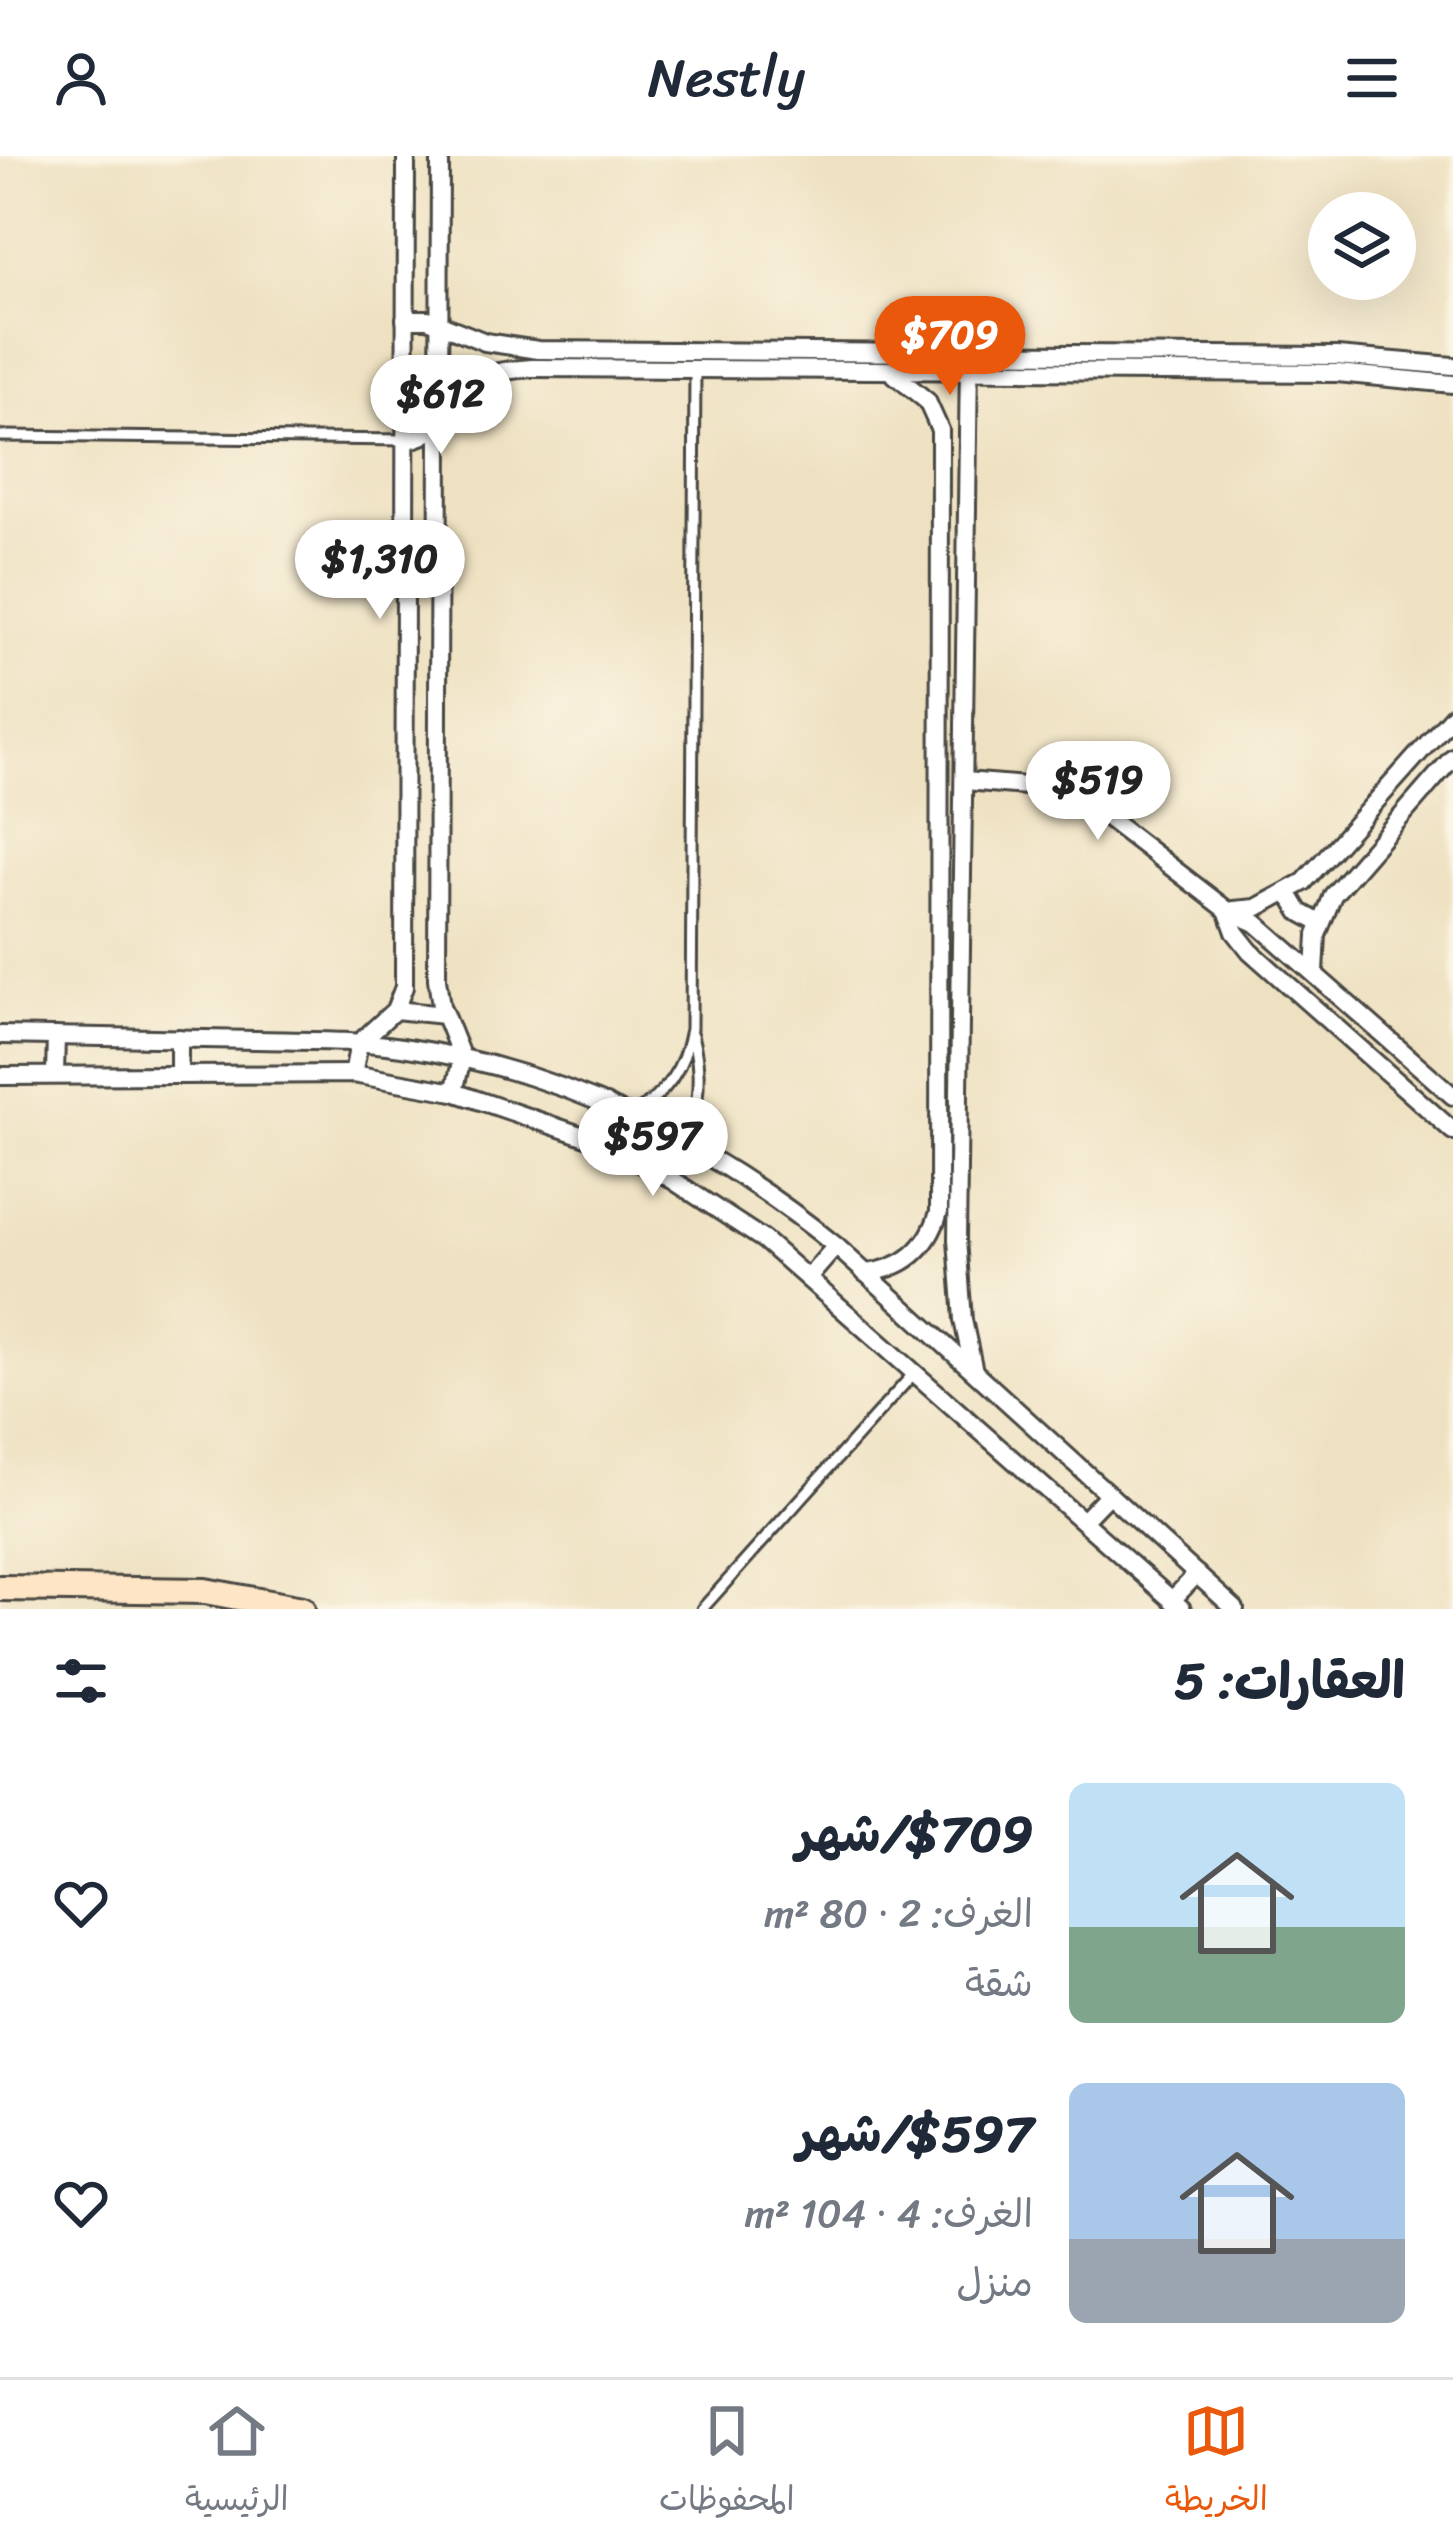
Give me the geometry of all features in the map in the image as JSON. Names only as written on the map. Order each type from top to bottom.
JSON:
[{"type":"street","points":[[352,1074],[359,1043],[395,1010],[404,987],[406,156]]},
{"type":"street","points":[[440,156],[437,932],[438,988],[462,1058],[454,1092]]},
{"type":"street","points":[[406,319],[439,322],[485,342],[555,359],[695,370],[889,372],[969,363]]},
{"type":"street","points":[[485,342],[482,358],[488,374]]},
{"type":"street","points":[[408,440],[428,435],[463,386],[488,374],[555,359],[1230,363],[1337,356],[1453,366]]},
{"type":"street","points":[[969,363],[959,1179],[960,1293],[974,1372]]},
{"type":"street","points":[[1230,363],[1453,384]]},
{"type":"street","points":[[865,1273],[899,1266],[926,1244],[939,1212],[940,430],[916,388],[889,372]]},
{"type":"street","points":[[1227,910],[1256,908],[1304,882],[1453,715]]},
{"type":"street","points":[[1315,972],[1320,922],[1333,895],[1449,762],[1423,747]]},
{"type":"street","points":[[965,781],[1051,788],[1083,799],[1227,910],[1256,923],[1453,1096]]},
{"type":"street","points":[[405,793],[438,794]]},
{"type":"street","points":[[940,891],[963,892]]},
{"type":"street","points":[[1288,892],[1300,911],[1320,922]]},
{"type":"street","points":[[1227,910],[1235,932],[1250,951],[1453,1131]]},
{"type":"street","points":[[404,930],[437,932]]},
{"type":"street","points":[[395,1010],[444,1015]]},
{"type":"street","points":[[0,1035],[359,1043],[462,1058],[632,1115],[766,1192],[836,1246],[1235,1609]]},
{"type":"street","points":[[55,1074],[56,1036]]},
{"type":"street","points":[[179,1038],[179,1074]]},
{"type":"street","points":[[0,1076],[352,1074],[454,1092],[592,1138],[668,1177],[764,1240],[1177,1605],[1197,1574]]},
{"type":"street","points":[[592,1138],[606,1104]]},
{"type":"street","points":[[668,1177],[686,1142]]},
{"type":"street","points":[[939,1179],[959,1179]]},
{"type":"street","points":[[809,1276],[836,1246]]},
{"type":"street","points":[[1083,1521],[1109,1494]]},
{"type":"street","points":[[0,1588],[205,1591],[302,1609]]},
{"type":"lane","points":[[632,1115],[666,1089],[687,1051],[691,1030],[695,370]]},
{"type":"lane","points":[[0,436],[408,440]]},
{"type":"lane","points":[[686,1142],[698,1098],[697,1052],[691,1030]]},
{"type":"lane","points":[[702,1609],[916,1372]]}]
